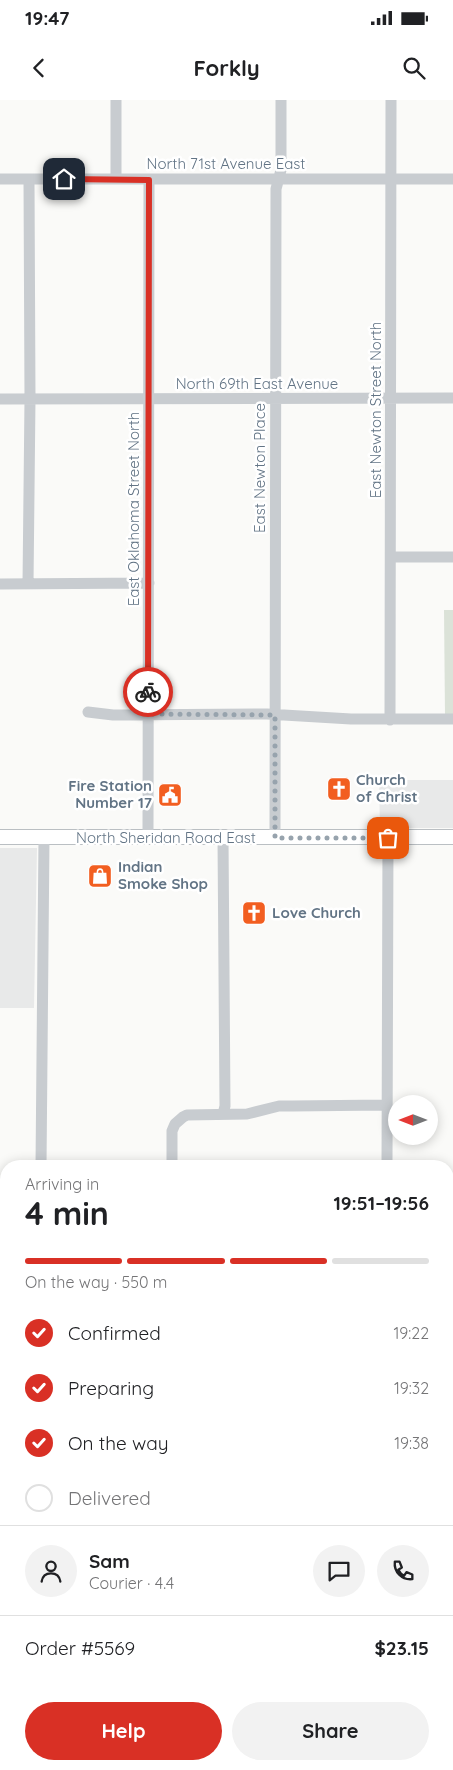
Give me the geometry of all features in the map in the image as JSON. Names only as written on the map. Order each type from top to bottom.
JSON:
[{"type":"main road","name":"North Sheridan Road East","points":[[0,837],[453,837]]},
{"type":"street","points":[[116,100],[116,179]]},
{"type":"street","name":"East Newton Place","points":[[275,838],[276,189],[281,170],[281,100]]},
{"type":"street","name":"East Newton Street North","points":[[390,720],[391,100]]},
{"type":"street","name":"North 71st Avenue East","points":[[0,179],[453,180]]},
{"type":"street","points":[[28,584],[30,399],[29,179]]},
{"type":"street","name":"East Oklahoma Street North","points":[[148,838],[149,180]]},
{"type":"street","name":"North 69th East Avenue","points":[[0,399],[453,398]]},
{"type":"street","points":[[391,557],[453,557]]},
{"type":"street","points":[[0,584],[149,583]]},
{"type":"street","points":[[88,712],[113,715],[275,715],[390,720],[453,719]]},
{"type":"street","points":[[41,1160],[44,838]]},
{"type":"street","points":[[223,838],[225,1106],[223,1114]]},
{"type":"street","points":[[387,1160],[388,838]]},
{"type":"street","points":[[172,1160],[172,1131],[179,1120],[188,1115],[247,1114],[279,1106],[386,1105]]},
{"type":"shaded area","points":[[444,610],[453,610],[453,716],[445,716]]},
{"type":"shaded area","points":[[379,780],[453,780],[453,828],[380,828]]},
{"type":"shaded area","points":[[0,848],[37,848],[34,1008],[0,1008]]},
{"type":"way so far","points":[[148,692],[148,714],[275,715],[275,838],[388,838]]},
{"type":"place","name":"Church of Christ","points":[[339,789]]},
{"type":"place","name":"Fire Station Number 17","points":[[170,795]]},
{"type":"place","name":"Indian Smoke Shop","points":[[100,876]]},
{"type":"place","name":"Love Church","points":[[254,913]]},
{"type":"route","points":[[64,179],[149,180],[148,692]]}]
